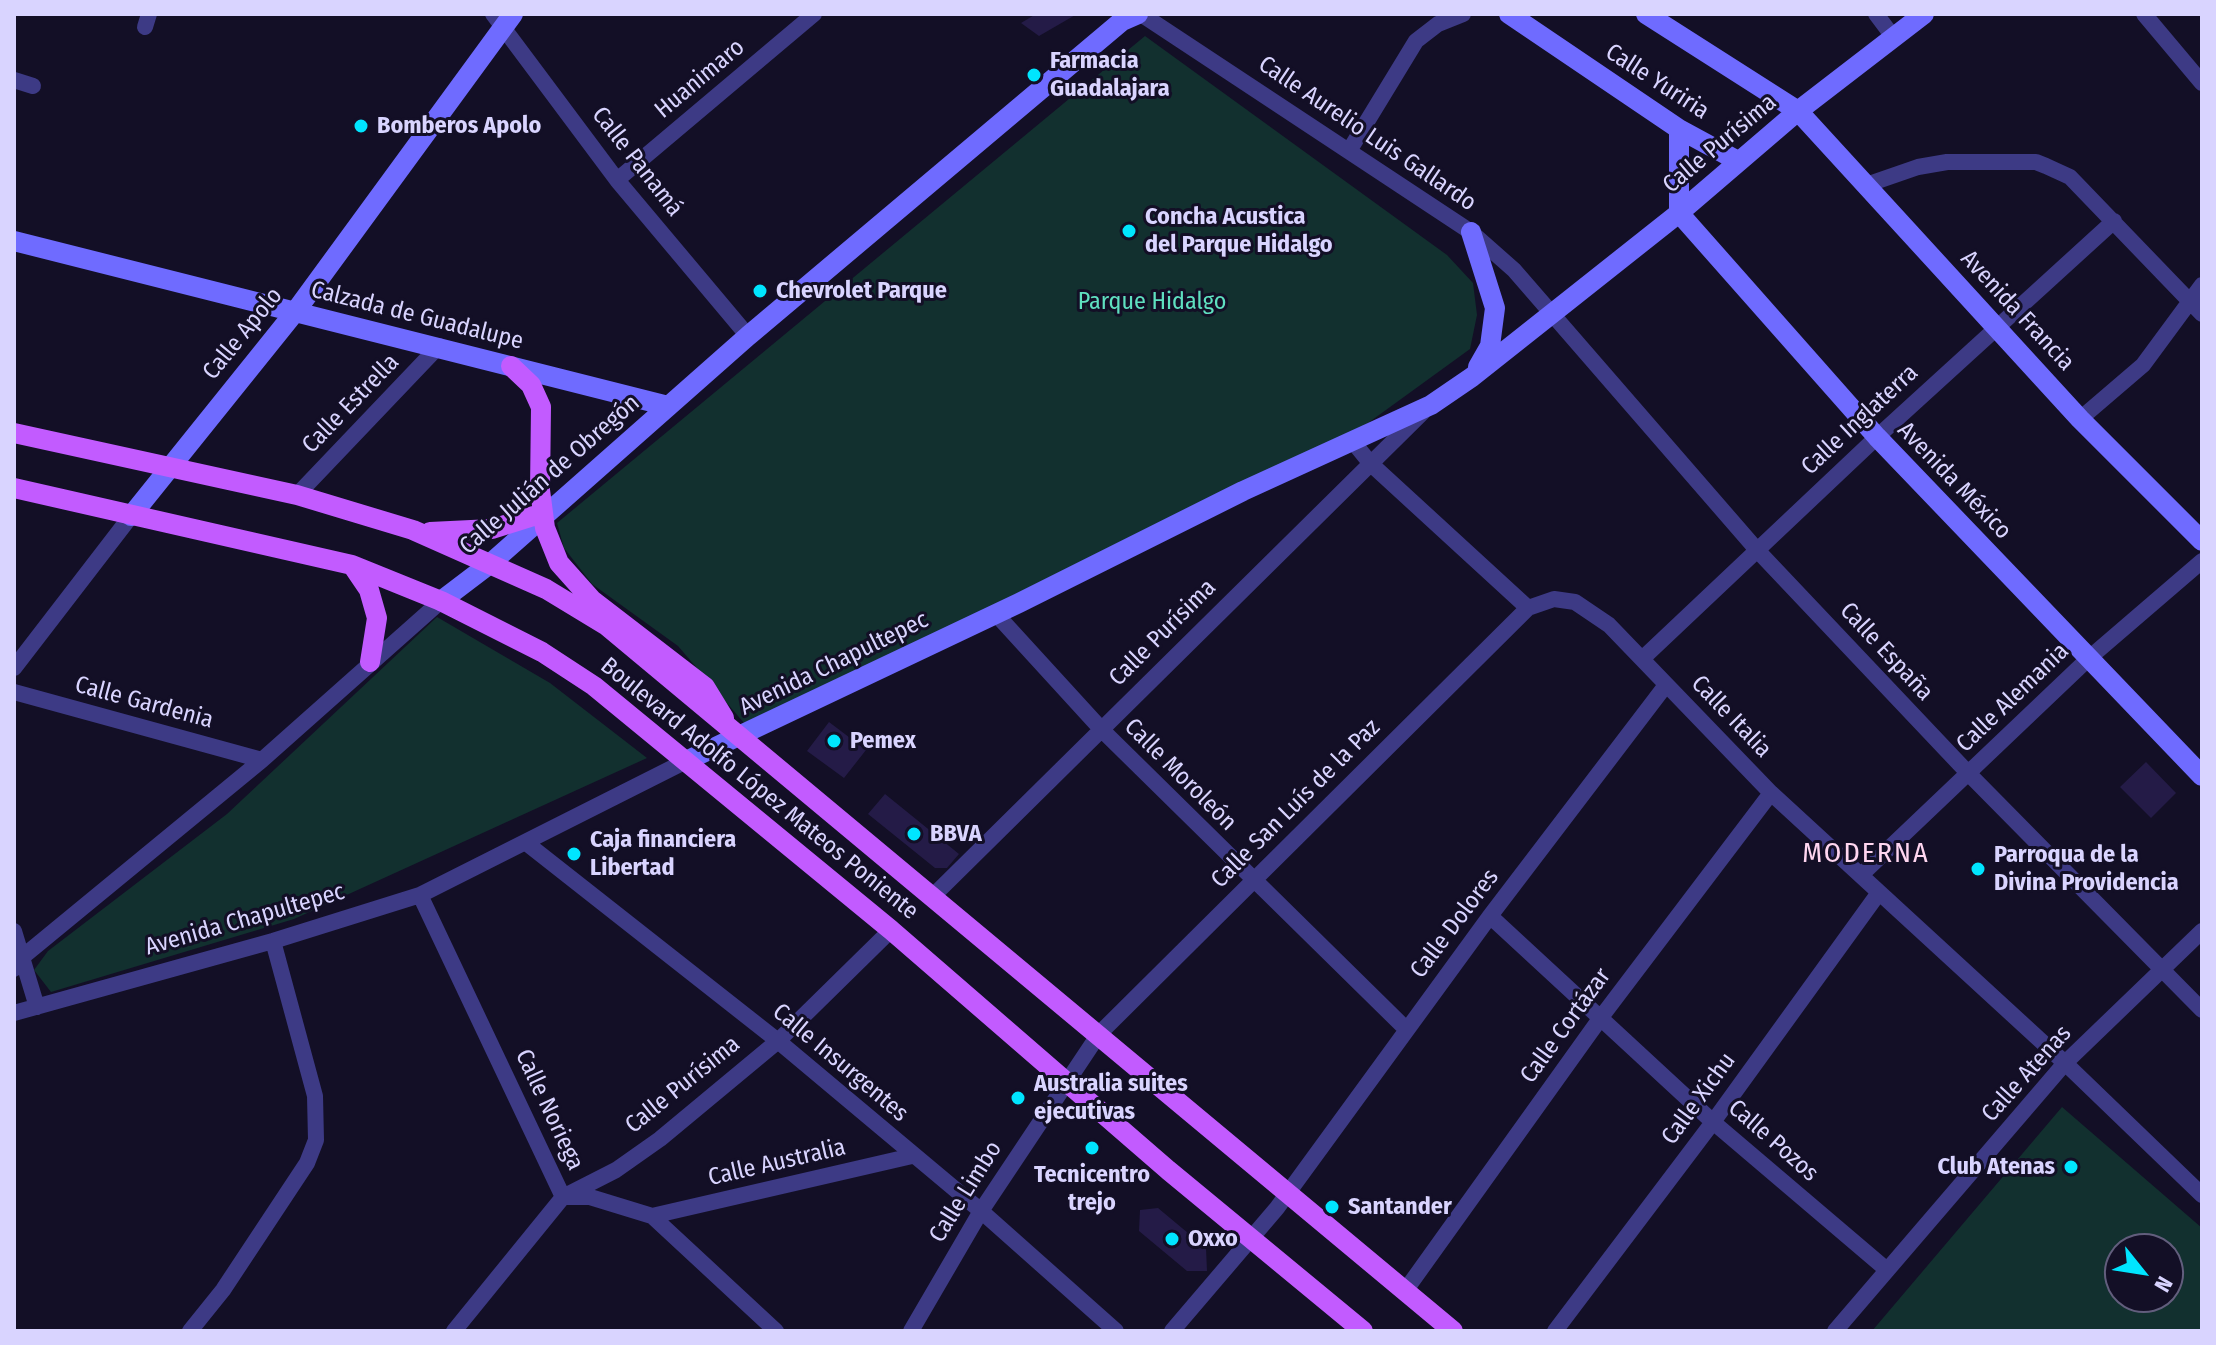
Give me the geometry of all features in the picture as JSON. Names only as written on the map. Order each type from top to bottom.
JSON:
[{"type":"main road","points":[[511,366],[531,385],[541,407],[540,490],[551,548],[569,577],[592,600],[705,687],[737,735]]},
{"type":"main road","name":"Boulevard Adolfo López Mateos Poniente","points":[[14,433],[297,495],[413,530],[546,589],[607,626],[1099,1034],[1286,1195],[1453,1331]]},
{"type":"main road","name":"Boulevard Adolfo López Mateos Poniente","points":[[14,488],[352,565],[512,634],[594,686],[686,761],[891,930],[1249,1239],[1363,1331]]},
{"type":"main road","points":[[413,530],[465,533],[492,529],[543,513]]},
{"type":"main road","points":[[352,565],[374,604],[377,633],[370,662]]},
{"type":"street","name":"Huanimaro","points":[[617,180],[814,14]]},
{"type":"street","points":[[1349,151],[1416,41],[1438,24],[1463,14]]},
{"type":"street","name":"Calle Yuriria","points":[[1509,14],[1679,129],[1738,161]]},
{"type":"street","name":"Avenida Francia","points":[[1646,14],[1798,111],[2080,419],[2202,541]]},
{"type":"street","points":[[1876,14],[1894,38]]},
{"type":"street","name":"Calle Purísima","points":[[1549,314],[1679,213],[1798,111],[1924,14]]},
{"type":"street","points":[[2144,14],[2202,83]]},
{"type":"street","name":"Calle Aurelio Luis Gallardo","points":[[1131,16],[1349,151],[1471,232],[1533,289],[1549,314]]},
{"type":"street","name":"Calle Julián de Obregón","points":[[17,964],[262,760],[370,662],[491,563],[543,513],[748,336],[1131,16]]},
{"type":"street","name":"Calle Panamá","points":[[504,19],[617,180],[748,336]]},
{"type":"street","name":"Calle Apolo","points":[[14,668],[169,467],[295,312],[504,19]]},
{"type":"street","points":[[14,80],[33,86]]},
{"type":"street","points":[[1679,129],[1679,213]]},
{"type":"street","points":[[1866,185],[1918,167],[1947,162],[2036,162],[2070,177],[2202,314]]},
{"type":"street","name":"Avenida México","points":[[1679,213],[1877,437],[2202,776]]},
{"type":"street","name":"Calle Inglaterra","points":[[1642,659],[1877,437],[2114,221]]},
{"type":"street","points":[[1471,232],[1495,308],[1490,346],[1472,377]]},
{"type":"street","name":"Calzada de Guadalupe","points":[[14,241],[668,406]]},
{"type":"street","points":[[2080,419],[2143,365],[2180,319],[2189,300],[2202,285]]},
{"type":"street","name":"Avenida Chapultepec","points":[[14,1013],[273,941],[420,895],[737,735],[996,614],[1243,491],[1354,443],[1431,405],[1472,377],[1549,314]]},
{"type":"street","name":"Calle España","points":[[1549,314],[1757,550],[1969,774],[2202,1010]]},
{"type":"street","name":"Calle Estrella","points":[[297,495],[439,346]]},
{"type":"street","name":"Calle Purísima","points":[[932,897],[1431,405]]},
{"type":"street","points":[[1354,443],[1371,464],[1528,608]]},
{"type":"street","name":"Calle Alemania","points":[[1861,875],[2088,659],[2202,561]]},
{"type":"street","name":"Calle Italia","points":[[1528,608],[1554,599],[1575,602],[1593,611],[1771,793],[2065,1063],[2202,1195]]},
{"type":"street","name":"Calle San Luís de la Paz","points":[[1067,1082],[1099,1034],[1528,608]]},
{"type":"street","name":"Calle Moroleón","points":[[996,614],[1102,730],[1253,882],[1407,1030]]},
{"type":"street","name":"Calle Dolores","points":[[1172,1331],[1286,1195],[1490,916],[1666,685]]},
{"type":"street","name":"Calle Gardenia","points":[[14,692],[262,760]]},
{"type":"street","name":"Calle Cortázar","points":[[1405,1291],[1602,1016],[1771,793]]},
{"type":"street","name":"Calle Insurgentes","points":[[525,842],[778,1041],[981,1211],[1116,1331]]},
{"type":"street","name":"Calle Xichu","points":[[1555,1331],[1713,1122],[1878,894]]},
{"type":"street","name":"Calle Noriega","points":[[420,895],[563,1197],[590,1197],[652,1216],[776,1331]]},
{"type":"street","name":"Calle Pozos","points":[[1490,916],[1602,1016],[1713,1122],[1887,1270]]},
{"type":"street","name":"Calle Purísima","points":[[563,1197],[616,1170],[660,1139],[778,1041],[891,930]]},
{"type":"street","points":[[14,931],[17,964],[37,1007]]},
{"type":"street","name":"Calle Atenas","points":[[1835,1331],[2065,1063],[2202,931]]},
{"type":"street","points":[[190,1331],[223,1290],[307,1163],[316,1140],[315,1096],[273,941]]},
{"type":"street","name":"Calle Limbo","points":[[911,1331],[981,1211],[1067,1082]]},
{"type":"street","name":"Calle Australia","points":[[652,1216],[912,1156]]},
{"type":"street","points":[[454,1331],[563,1197]]},
{"type":"green space","name":"Parque Hidalgo","points":[[1145,36],[1447,255],[1473,283],[1477,315],[1470,349],[1368,423],[1243,491],[744,723],[678,646],[592,584],[564,548],[557,523]]},
{"type":"green space","points":[[437,617],[550,683],[647,758],[294,919],[51,992],[34,970],[48,951],[227,814]]},
{"type":"green space","name":"Club Atenas","points":[[2062,1107],[2202,1228],[2202,1331],[1872,1331]]},
{"type":"building","points":[[1036,14],[1077,14],[1039,36],[1021,23]]},
{"type":"building","name":"Pemex","points":[[829,722],[866,750],[844,778],[807,751]]},
{"type":"building","points":[[2146,762],[2176,793],[2151,818],[2120,787]]},
{"type":"building","name":"BBVA","points":[[885,794],[959,854],[947,868],[935,868],[868,814]]},
{"type":"building","name":"Oxxo","points":[[1158,1208],[1206,1248],[1207,1271],[1187,1271],[1139,1231],[1140,1210]]},
{"type":"place","name":"Farmacia Guadalajara","points":[[1034,75]]},
{"type":"place","name":"Bomberos Apolo","points":[[361,126]]},
{"type":"place","name":"Concha Acustica del Parque Hidalgo","points":[[1129,231]]},
{"type":"place","name":"Chevrolet Parque","points":[[760,291]]},
{"type":"place","name":"Pemex","points":[[834,741]]},
{"type":"place","name":"BBVA","points":[[914,834]]},
{"type":"place","name":"Caja financiera Libertad","points":[[574,854]]},
{"type":"place","name":"Parroqua de la Divina Providencia","points":[[1978,869]]},
{"type":"place","name":"Australia suites ejecutivas","points":[[1018,1098]]},
{"type":"place","name":"Tecnicentro trejo","points":[[1092,1148]]},
{"type":"place","name":"Club Atenas","points":[[2071,1167]]},
{"type":"place","name":"Santander","points":[[1332,1207]]},
{"type":"place","name":"Oxxo","points":[[1172,1239]]},
{"type":"district","name":"MODERNA","points":[[1866,854]]}]
